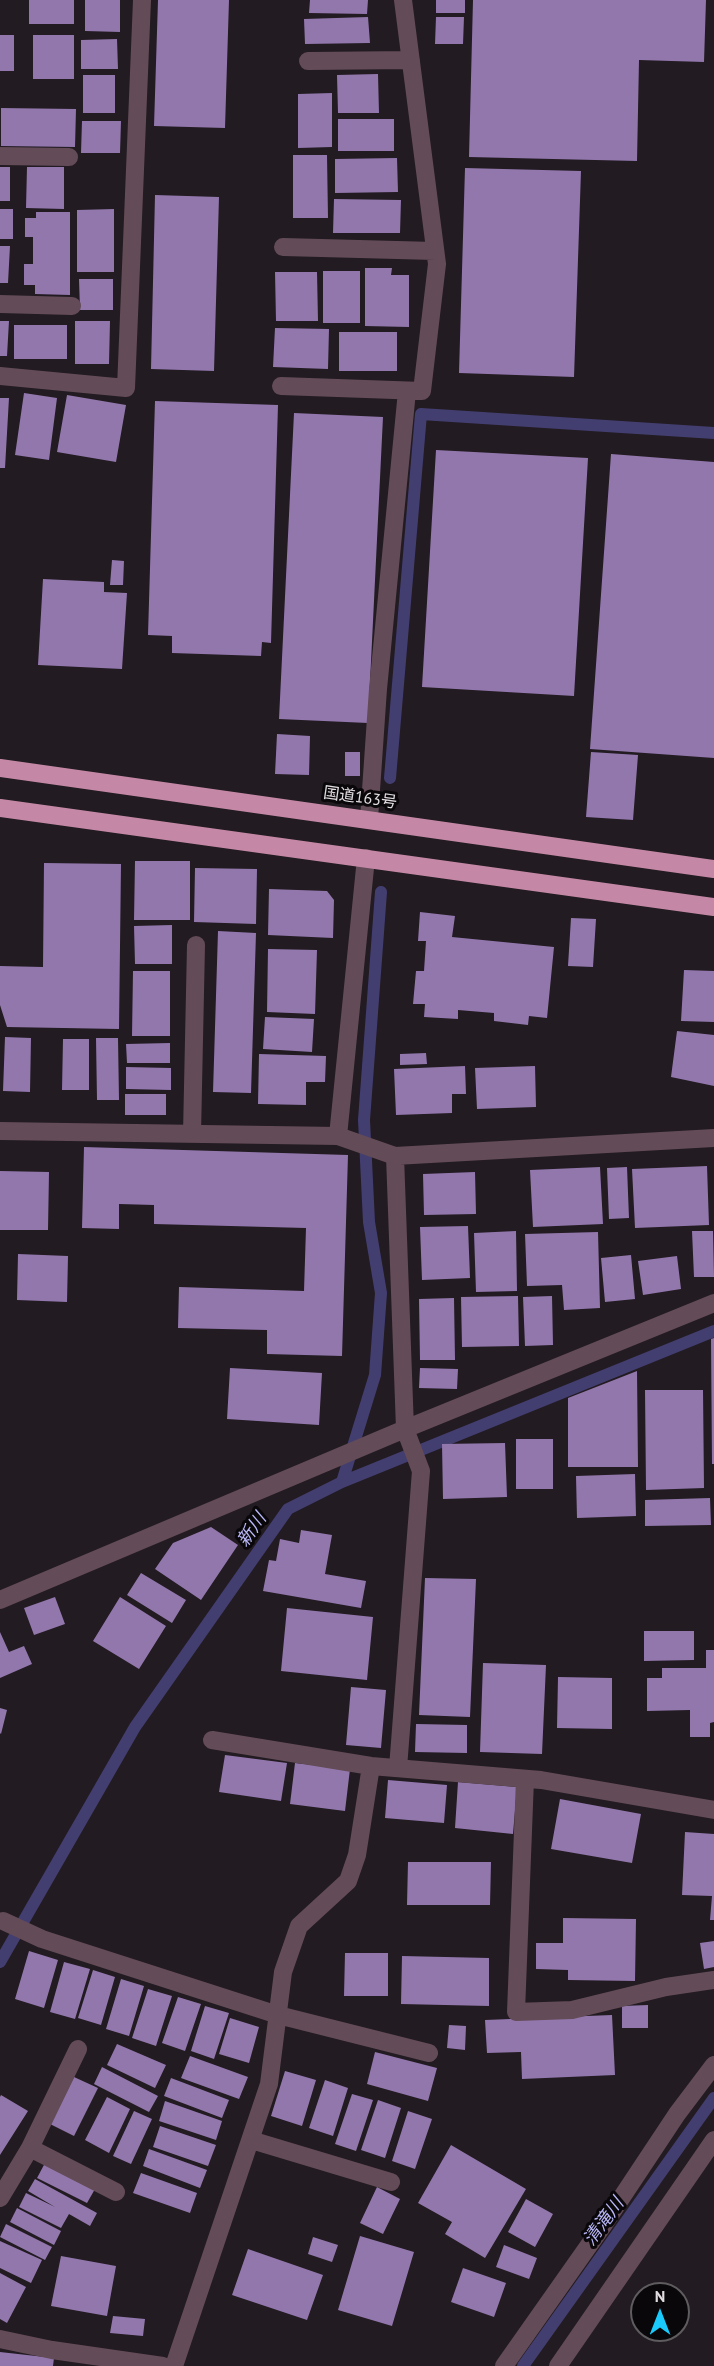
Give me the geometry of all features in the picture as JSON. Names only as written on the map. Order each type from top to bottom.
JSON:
[{"type":"highway","name":"国道163号","points":[[0,768],[714,868]]},
{"type":"highway","points":[[0,808],[714,907]]},
{"type":"street","points":[[0,376],[126,388],[142,0]]},
{"type":"street","points":[[281,387],[422,391],[437,264],[403,0]]},
{"type":"street","points":[[308,61],[411,60]]},
{"type":"street","points":[[0,156],[69,157]]},
{"type":"street","points":[[283,247],[435,251]]},
{"type":"street","points":[[0,304],[72,306]]},
{"type":"street","points":[[369,819],[379,677],[407,391]]},
{"type":"street","points":[[338,1136],[366,858]]},
{"type":"street","points":[[192,1134],[195,945]]},
{"type":"street","points":[[0,1131],[338,1136],[395,1156],[714,1138]]},
{"type":"street","points":[[395,1156],[405,1429],[421,1471],[398,1768]]},
{"type":"street","points":[[0,1600],[405,1429],[714,1303]]},
{"type":"street","points":[[212,1740],[371,1766],[525,1779],[679,1802],[714,1810]]},
{"type":"street","points":[[174,2366],[269,2084],[283,1972],[298,1926],[348,1881],[357,1855],[371,1766]]},
{"type":"street","points":[[525,1779],[516,2012],[572,2010],[666,1987],[714,1980]]},
{"type":"street","points":[[3,1921],[42,1939],[278,2015],[429,2053]]},
{"type":"street","points":[[0,2198],[30,2148],[78,2049]]},
{"type":"street","points":[[504,2366],[604,2224],[677,2114],[714,2065]]},
{"type":"street","points":[[251,2140],[391,2182]]},
{"type":"street","points":[[558,2366],[714,2140]]},
{"type":"street","points":[[30,2148],[116,2192]]},
{"type":"street","points":[[0,2339],[52,2350],[164,2366]]},
{"type":"building","points":[[29,0],[74,0],[74,24],[29,24]]},
{"type":"building","points":[[85,0],[120,0],[120,32],[85,31]]},
{"type":"building","points":[[158,0],[229,0],[225,128],[154,126]]},
{"type":"building","points":[[310,0],[368,0],[367,14],[309,13]]},
{"type":"building","points":[[436,0],[465,0],[465,13],[436,13]]},
{"type":"building","points":[[473,0],[706,0],[704,62],[639,60],[637,161],[469,157]]},
{"type":"building","points":[[368,17],[370,43],[305,44],[304,19]]},
{"type":"building","points":[[436,17],[464,17],[463,44],[435,44]]},
{"type":"building","points":[[0,35],[14,35],[14,71],[0,71]]},
{"type":"building","points":[[33,35],[74,35],[74,79],[33,79]]},
{"type":"building","points":[[117,39],[118,69],[81,69],[81,40]]},
{"type":"building","points":[[378,74],[379,113],[338,113],[337,75]]},
{"type":"building","points":[[83,75],[115,75],[115,113],[83,113]]},
{"type":"building","points":[[332,93],[332,147],[298,148],[298,94]]},
{"type":"building","points":[[1,108],[76,109],[75,147],[1,146]]},
{"type":"building","points":[[338,119],[394,119],[394,151],[338,151]]},
{"type":"building","points":[[82,121],[121,121],[120,153],[81,153]]},
{"type":"building","points":[[293,155],[327,155],[328,218],[293,218]]},
{"type":"building","points":[[397,158],[398,192],[335,193],[335,159]]},
{"type":"building","points":[[0,167],[10,167],[10,201],[0,201]]},
{"type":"building","points":[[27,167],[64,167],[64,209],[26,208]]},
{"type":"building","points":[[465,168],[581,171],[574,377],[459,373]]},
{"type":"building","points":[[155,195],[219,197],[214,371],[151,369]]},
{"type":"building","points":[[334,199],[401,200],[400,233],[333,233]]},
{"type":"building","points":[[0,209],[13,209],[13,239],[0,239]]},
{"type":"building","points":[[114,209],[114,272],[77,272],[77,210]]},
{"type":"building","points":[[36,212],[70,212],[70,295],[35,294],[35,285],[24,285],[24,264],[33,264],[33,237],[25,237],[25,218],[36,218]]},
{"type":"building","points":[[0,246],[10,246],[8,283],[0,283]]},
{"type":"building","points":[[365,268],[392,268],[391,275],[409,275],[409,327],[365,326]]},
{"type":"building","points":[[323,271],[360,271],[360,323],[323,323]]},
{"type":"building","points":[[275,272],[317,272],[318,321],[276,321]]},
{"type":"building","points":[[79,279],[113,279],[113,310],[80,310]]},
{"type":"building","points":[[0,321],[9,321],[7,356],[0,356]]},
{"type":"building","points":[[75,321],[110,321],[109,364],[75,364]]},
{"type":"building","points":[[14,325],[67,325],[67,359],[14,359]]},
{"type":"building","points":[[275,328],[329,329],[328,369],[273,367]]},
{"type":"building","points":[[339,332],[397,332],[397,371],[339,371]]},
{"type":"building","points":[[24,393],[57,398],[49,460],[15,455]]},
{"type":"building","points":[[67,395],[126,405],[116,462],[57,452]]},
{"type":"building","points":[[0,398],[9,398],[5,468],[0,468]]},
{"type":"building","points":[[155,401],[278,405],[271,643],[262,642],[261,656],[172,653],[172,636],[148,635]]},
{"type":"building","points":[[294,413],[383,417],[368,723],[279,719]]},
{"type":"building","points":[[436,450],[588,458],[574,696],[422,687]]},
{"type":"building","points":[[611,454],[714,462],[714,758],[590,749]]},
{"type":"building","points":[[112,560],[124,561],[123,585],[110,585]]},
{"type":"building","points":[[43,579],[104,582],[104,592],[127,593],[122,669],[38,665]]},
{"type":"building","points":[[277,734],[310,736],[309,775],[275,774]]},
{"type":"building","points":[[345,752],[360,752],[360,776],[345,776]]},
{"type":"building","points":[[591,752],[638,755],[633,820],[586,817]]},
{"type":"building","points":[[135,861],[190,861],[190,920],[134,920]]},
{"type":"building","points":[[44,863],[121,864],[119,1029],[7,1027],[0,1005],[0,966],[43,967]]},
{"type":"building","points":[[195,868],[257,869],[256,924],[194,922]]},
{"type":"building","points":[[269,889],[327,891],[334,900],[333,938],[268,935]]},
{"type":"building","points":[[420,912],[455,916],[452,937],[554,947],[547,1018],[529,1016],[528,1025],[494,1021],[494,1013],[458,1010],[458,1019],[424,1017],[425,1004],[413,1004],[416,971],[424,971],[426,941],[418,941]]},
{"type":"building","points":[[571,918],[596,919],[593,967],[568,966]]},
{"type":"building","points":[[172,925],[172,964],[135,964],[134,926]]},
{"type":"building","points":[[218,931],[256,933],[251,1093],[213,1092]]},
{"type":"building","points":[[268,949],[317,950],[315,1014],[267,1012]]},
{"type":"building","points":[[684,970],[714,971],[714,1022],[681,1021]]},
{"type":"building","points":[[133,971],[170,971],[170,1036],[132,1036]]},
{"type":"building","points":[[265,1017],[314,1019],[312,1052],[263,1049]]},
{"type":"building","points":[[677,1031],[714,1035],[714,1086],[671,1077]]},
{"type":"building","points":[[5,1037],[31,1038],[30,1092],[3,1091]]},
{"type":"building","points":[[96,1038],[118,1038],[119,1100],[97,1100]]},
{"type":"building","points":[[63,1039],[89,1039],[89,1090],[62,1090]]},
{"type":"building","points":[[170,1043],[170,1063],[127,1063],[126,1044]]},
{"type":"building","points":[[426,1053],[427,1064],[400,1065],[400,1054]]},
{"type":"building","points":[[259,1054],[326,1056],[325,1082],[306,1082],[306,1105],[258,1104]]},
{"type":"building","points":[[465,1066],[466,1094],[452,1094],[452,1113],[396,1115],[394,1069]]},
{"type":"building","points":[[535,1066],[536,1107],[477,1109],[475,1068]]},
{"type":"building","points":[[126,1067],[171,1068],[171,1090],[126,1089]]},
{"type":"building","points":[[125,1094],[166,1094],[166,1115],[125,1115]]},
{"type":"building","points":[[84,1147],[348,1155],[342,1356],[267,1354],[267,1330],[178,1328],[179,1287],[304,1291],[306,1228],[154,1224],[154,1205],[119,1204],[119,1229],[82,1228]]},
{"type":"building","points":[[707,1166],[709,1225],[635,1228],[632,1169]]},
{"type":"building","points":[[600,1167],[603,1224],[533,1227],[530,1170]]},
{"type":"building","points":[[627,1167],[629,1218],[609,1219],[607,1168]]},
{"type":"building","points":[[0,1171],[49,1172],[48,1230],[0,1230]]},
{"type":"building","points":[[475,1172],[476,1214],[424,1215],[423,1174]]},
{"type":"building","points":[[468,1226],[470,1278],[422,1280],[420,1227]]},
{"type":"building","points":[[516,1231],[517,1291],[476,1292],[474,1233]]},
{"type":"building","points":[[692,1231],[713,1231],[714,1277],[694,1277]]},
{"type":"building","points":[[598,1232],[600,1308],[564,1310],[562,1285],[527,1286],[525,1234]]},
{"type":"building","points":[[18,1254],[68,1256],[67,1302],[17,1300]]},
{"type":"building","points":[[631,1255],[635,1299],[605,1302],[601,1258]]},
{"type":"building","points":[[677,1256],[681,1289],[643,1295],[638,1261]]},
{"type":"building","points":[[518,1296],[519,1346],[462,1347],[461,1297]]},
{"type":"building","points":[[552,1296],[553,1345],[525,1346],[523,1297]]},
{"type":"building","points":[[454,1298],[455,1360],[420,1360],[419,1299]]},
{"type":"building","points":[[714,1338],[714,1464],[712,1464],[711,1339]]},
{"type":"building","points":[[230,1368],[322,1373],[319,1425],[227,1419]]},
{"type":"building","points":[[420,1368],[458,1369],[457,1389],[419,1388]]},
{"type":"building","points":[[637,1371],[638,1467],[568,1467],[568,1398]]},
{"type":"building","points":[[645,1390],[703,1390],[704,1488],[646,1490]]},
{"type":"building","points":[[516,1439],[553,1439],[553,1489],[516,1489]]},
{"type":"building","points":[[505,1443],[507,1497],[443,1499],[442,1444]]},
{"type":"building","points":[[635,1474],[636,1516],[577,1518],[576,1476]]},
{"type":"building","points":[[710,1498],[711,1525],[645,1526],[645,1500]]},
{"type":"building","points":[[211,1527],[238,1545],[201,1600],[155,1569],[173,1543]]},
{"type":"building","points":[[301,1530],[332,1535],[325,1574],[366,1581],[361,1608],[263,1591],[269,1560],[276,1561],[280,1539],[299,1543]]},
{"type":"building","points":[[141,1573],[186,1600],[172,1623],[127,1595]]},
{"type":"building","points":[[425,1578],[476,1579],[470,1717],[419,1715]]},
{"type":"building","points":[[55,1597],[65,1624],[34,1635],[24,1608]]},
{"type":"building","points":[[120,1597],[166,1626],[139,1669],[93,1641]]},
{"type":"building","points":[[287,1608],[373,1617],[367,1680],[281,1671]]},
{"type":"building","points":[[644,1631],[694,1631],[694,1660],[644,1661]]},
{"type":"building","points":[[0,1632],[9,1652],[24,1646],[32,1664],[0,1678]]},
{"type":"building","points":[[706,1650],[714,1650],[714,1722],[710,1723],[710,1737],[690,1737],[690,1710],[647,1711],[647,1678],[662,1678],[662,1668],[706,1668]]},
{"type":"building","points":[[483,1663],[546,1665],[542,1754],[480,1752]]},
{"type":"building","points":[[558,1677],[612,1678],[612,1729],[557,1728]]},
{"type":"building","points":[[351,1687],[386,1690],[381,1748],[346,1745]]},
{"type":"building","points":[[0,1708],[7,1710],[1,1734],[0,1733]]},
{"type":"building","points":[[416,1724],[467,1725],[467,1753],[415,1752]]},
{"type":"building","points":[[225,1755],[287,1763],[281,1801],[219,1792]]},
{"type":"building","points":[[295,1763],[350,1769],[345,1811],[290,1804]]},
{"type":"building","points":[[388,1780],[447,1785],[444,1823],[385,1818]]},
{"type":"building","points":[[458,1782],[517,1787],[513,1834],[455,1828]]},
{"type":"building","points":[[560,1799],[641,1814],[632,1863],[551,1849]]},
{"type":"building","points":[[685,1832],[714,1834],[714,1920],[710,1920],[712,1896],[682,1895]]},
{"type":"building","points":[[408,1862],[491,1862],[490,1905],[407,1905]]},
{"type":"building","points":[[563,1918],[636,1919],[635,1981],[568,1980],[568,1970],[536,1969],[536,1943],[563,1943]]},
{"type":"building","points":[[714,1941],[714,1967],[704,1969],[700,1943]]},
{"type":"building","points":[[29,1951],[58,1960],[44,2008],[15,1999]]},
{"type":"building","points":[[345,1953],[388,1953],[388,1996],[344,1996]]},
{"type":"building","points":[[402,1956],[489,1958],[489,2006],[401,2004]]},
{"type":"building","points":[[64,1962],[90,1969],[75,2019],[50,2012]]},
{"type":"building","points":[[93,1970],[115,1977],[101,2025],[78,2018]]},
{"type":"building","points":[[121,1979],[144,1986],[129,2036],[106,2029]]},
{"type":"building","points":[[148,1989],[172,1996],[156,2046],[132,2038]]},
{"type":"building","points":[[178,1997],[201,2004],[185,2051],[162,2043]]},
{"type":"building","points":[[648,2005],[648,2028],[622,2028],[622,2006]]},
{"type":"building","points":[[205,2006],[229,2013],[214,2059],[191,2051]]},
{"type":"building","points":[[612,2015],[615,2075],[522,2079],[521,2052],[487,2053],[485,2020]]},
{"type":"building","points":[[230,2018],[259,2027],[249,2063],[219,2054]]},
{"type":"building","points":[[449,2025],[466,2026],[465,2050],[447,2048]]},
{"type":"building","points":[[117,2044],[166,2065],[155,2088],[107,2065]]},
{"type":"building","points":[[375,2052],[437,2068],[428,2101],[367,2084]]},
{"type":"building","points":[[190,2056],[248,2077],[239,2099],[181,2078]]},
{"type":"building","points":[[102,2067],[158,2096],[149,2112],[94,2084]]},
{"type":"building","points":[[285,2071],[316,2080],[302,2126],[271,2116]]},
{"type":"building","points":[[74,2077],[98,2088],[74,2136],[50,2124]]},
{"type":"building","points":[[171,2078],[229,2100],[222,2118],[164,2096]]},
{"type":"building","points":[[325,2080],[348,2088],[333,2136],[309,2128]]},
{"type":"building","points":[[352,2094],[373,2100],[356,2151],[335,2144]]},
{"type":"building","points":[[1,2095],[28,2111],[0,2155],[0,2097]]},
{"type":"building","points":[[107,2097],[130,2109],[109,2153],[85,2140]]},
{"type":"building","points":[[378,2100],[401,2108],[385,2158],[361,2150]]},
{"type":"building","points":[[165,2101],[222,2121],[216,2140],[159,2121]]},
{"type":"building","points":[[134,2111],[152,2119],[131,2164],[113,2156]]},
{"type":"building","points":[[408,2111],[432,2119],[415,2169],[392,2161]]},
{"type":"building","points":[[160,2126],[216,2145],[208,2166],[153,2147]]},
{"type":"building","points":[[451,2145],[526,2189],[485,2258],[445,2234],[452,2222],[418,2203]]},
{"type":"building","points":[[149,2149],[207,2170],[200,2188],[143,2166]]},
{"type":"building","points":[[45,2163],[95,2189],[87,2203],[37,2178]]},
{"type":"building","points":[[141,2173],[197,2193],[190,2213],[133,2193]]},
{"type":"building","points":[[35,2179],[97,2213],[90,2226],[69,2214],[61,2228],[19,2207],[26,2193],[55,2207],[28,2191]]},
{"type":"building","points":[[377,2187],[400,2199],[383,2234],[360,2223]]},
{"type":"building","points":[[526,2199],[553,2214],[535,2247],[508,2232]]},
{"type":"building","points":[[17,2208],[61,2231],[54,2245],[10,2222]]},
{"type":"building","points":[[6,2224],[52,2247],[45,2260],[0,2237]]},
{"type":"building","points":[[360,2236],[414,2252],[392,2326],[338,2310]]},
{"type":"building","points":[[313,2237],[338,2245],[332,2262],[308,2254]]},
{"type":"building","points":[[0,2241],[42,2260],[31,2283],[0,2268]]},
{"type":"building","points":[[504,2245],[537,2258],[529,2279],[496,2267]]},
{"type":"building","points":[[248,2249],[323,2275],[307,2320],[232,2295]]},
{"type":"building","points":[[61,2256],[116,2266],[107,2316],[51,2306]]},
{"type":"building","points":[[463,2268],[506,2283],[494,2317],[451,2302]]},
{"type":"building","points":[[0,2273],[26,2287],[7,2323],[0,2319]]},
{"type":"building","points":[[113,2316],[145,2319],[143,2336],[110,2333]]},
{"type":"building","points":[[0,2352],[54,2358],[53,2366],[0,2366]]},
{"type":"waterway","points":[[390,778],[421,414],[714,433]]},
{"type":"waterway","points":[[342,1482],[375,1375],[381,1293],[369,1222],[364,1120],[381,892]]},
{"type":"waterway","name":"新川","points":[[0,1962],[135,1727],[288,1509],[342,1482],[714,1331]]},
{"type":"waterway","name":"清滝川","points":[[523,2366],[714,2098]]}]
